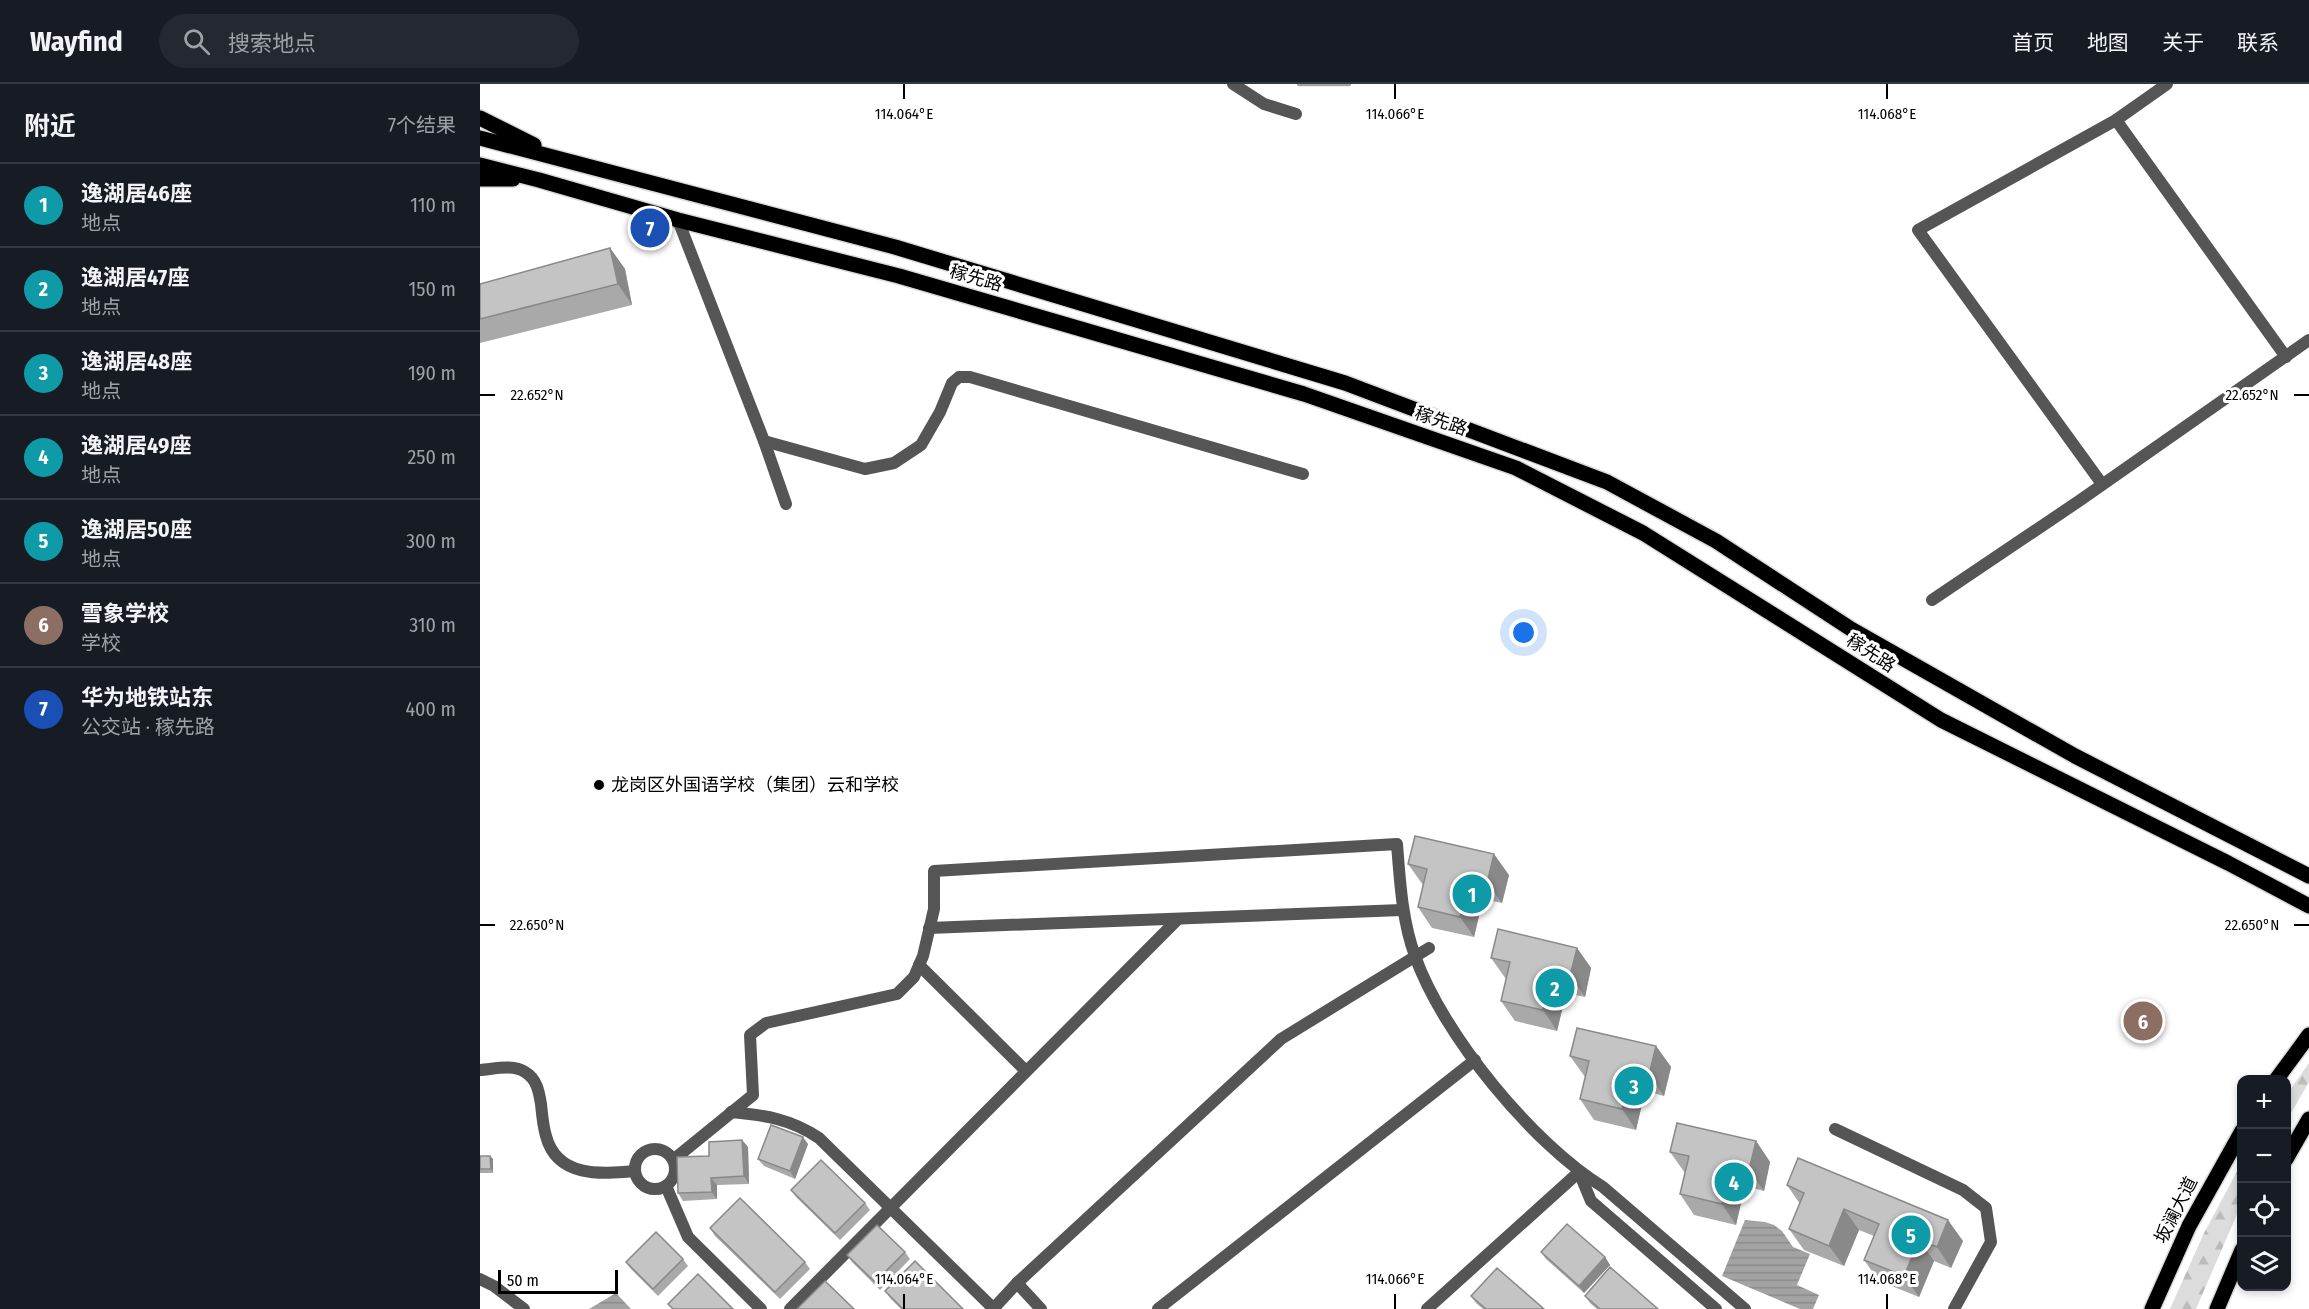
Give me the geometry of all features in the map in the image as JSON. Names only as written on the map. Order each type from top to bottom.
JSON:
[{"type":"main road","points":[[480,118],[567,160]]},
{"type":"main road","name":"稼先路","points":[[480,138],[895,248],[1345,382],[1607,482],[1716,541],[1851,629],[2065,750],[2309,876]]},
{"type":"main road","name":"稼先路","points":[[480,165],[678,220],[899,276],[1304,394],[1516,468],[1643,533],[1941,720],[2053,775],[2306,906]]},
{"type":"main road","points":[[480,179],[539,180]]},
{"type":"main road","points":[[2280,1075],[2309,1035]]},
{"type":"main road","points":[[2291,1150],[2309,1119]]},
{"type":"main road","name":"坂澜大道","points":[[2152,1309],[2189,1226],[2237,1138]]},
{"type":"main road","points":[[2217,1309],[2237,1260]]},
{"type":"street","points":[[1233,84],[1264,104],[1296,114]]},
{"type":"street","points":[[2102,484],[1918,231],[2116,120],[2167,84]]},
{"type":"street","points":[[2116,120],[2286,357]]},
{"type":"street","points":[[678,220],[764,441],[786,504]]},
{"type":"street","points":[[1932,600],[2309,340]]},
{"type":"street","points":[[764,441],[865,469],[894,463],[921,445],[940,412],[952,383],[959,377],[970,378],[1303,474]]},
{"type":"street","points":[[673,1160],[753,1095],[750,1035],[766,1023],[897,994],[914,977],[934,909],[934,871],[1397,844],[1402,910],[1415,957],[1442,1010],[1475,1060],[1514,1109],[1579,1172],[1603,1187],[1745,1309]]},
{"type":"street","points":[[929,928],[1402,910]]},
{"type":"street","points":[[790,1309],[1178,919]]},
{"type":"street","points":[[731,1112],[777,1117],[806,1129],[831,1148],[993,1308],[1017,1283],[1281,1039],[1429,948]]},
{"type":"street","points":[[919,965],[1026,1071]]},
{"type":"street","points":[[1158,1309],[1475,1060]]},
{"type":"street","points":[[480,1070],[511,1068],[525,1071],[535,1081],[546,1138],[556,1155],[572,1167],[590,1174],[635,1171]]},
{"type":"street","points":[[1835,1129],[1963,1190],[1986,1208],[1991,1242],[1954,1309]]},
{"type":"street","points":[[649,1150],[662,1150],[673,1160],[675,1174],[666,1186],[653,1189],[641,1183],[635,1171],[638,1158],[649,1150]]},
{"type":"street","points":[[1427,1309],[1579,1172]]},
{"type":"street","points":[[1579,1172],[1591,1201],[1716,1309]]},
{"type":"street","points":[[666,1186],[688,1237],[761,1309]]},
{"type":"street","points":[[480,1279],[494,1286],[524,1309]]},
{"type":"street","points":[[1017,1283],[1041,1309]]},
{"type":"green space","points":[[2309,1063],[2309,1082],[2291,1113],[2291,1088]]},
{"type":"green space","points":[[2237,1171],[2237,1214],[2196,1309],[2170,1309],[2204,1233]]},
{"type":"shaded area","points":[[1745,1220],[1774,1225],[1782,1231],[1793,1247],[1810,1254],[1797,1285],[1819,1295],[1813,1309],[1800,1309],[1722,1276]]},
{"type":"shaded area","points":[[616,1293],[631,1309],[589,1309]]},
{"type":"building","points":[[610,248],[618,284],[480,319],[480,284]]},
{"type":"building","points":[[1415,836],[1494,854],[1487,883],[1469,878],[1460,917],[1418,907],[1427,869],[1408,864]]},
{"type":"building","points":[[1498,929],[1577,948],[1570,976],[1552,972],[1543,1010],[1501,1001],[1510,962],[1491,958]]},
{"type":"building","points":[[1577,1028],[1656,1046],[1649,1075],[1631,1070],[1622,1109],[1580,1099],[1589,1061],[1570,1056]]},
{"type":"building","points":[[1677,1123],[1756,1141],[1749,1170],[1730,1166],[1722,1204],[1680,1194],[1689,1156],[1670,1152]]},
{"type":"building","points":[[771,1125],[803,1137],[790,1171],[758,1159]]},
{"type":"building","points":[[742,1140],[744,1176],[711,1178],[712,1192],[678,1193],[677,1157],[709,1156],[709,1142]]},
{"type":"building","points":[[480,1156],[490,1156],[491,1169],[480,1169]]},
{"type":"building","points":[[1798,1158],[1948,1220],[1937,1247],[1919,1240],[1904,1276],[1864,1260],[1879,1224],[1844,1209],[1829,1246],[1789,1229],[1804,1193],[1787,1185]]},
{"type":"building","points":[[821,1160],[865,1203],[835,1233],[791,1190]]},
{"type":"building","points":[[740,1198],[805,1262],[775,1292],[710,1228]]},
{"type":"building","points":[[1567,1224],[1605,1257],[1579,1286],[1541,1252]]},
{"type":"building","points":[[877,1225],[905,1252],[875,1282],[847,1255]]},
{"type":"building","points":[[656,1232],[683,1259],[653,1289],[626,1262]]},
{"type":"building","points":[[915,1261],[963,1309],[903,1309],[885,1291]]},
{"type":"building","points":[[1610,1267],[1658,1309],[1600,1309],[1585,1296]]},
{"type":"building","points":[[1497,1268],[1544,1309],[1486,1309],[1471,1296]]},
{"type":"building","points":[[698,1274],[733,1309],[673,1309],[668,1304]]},
{"type":"building","points":[[825,1281],[854,1309],[797,1309]]},
{"type":"waterway","points":[[1299,84],[1349,84]]},
{"type":"place","name":"华为地铁站东","points":[[650,228]]},
{"type":"place","name":"龙岗区外国语学校（集团）云和学校","points":[[599,785]]},
{"type":"place","name":"逸湖居46座","points":[[1472,894]]},
{"type":"place","name":"逸湖居47座","points":[[1555,988]]},
{"type":"place","name":"雪象学校","points":[[2143,1021]]},
{"type":"place","name":"逸湖居48座","points":[[1634,1086]]},
{"type":"place","name":"逸湖居49座","points":[[1734,1182]]},
{"type":"place","name":"逸湖居50座","points":[[1911,1235]]}]
